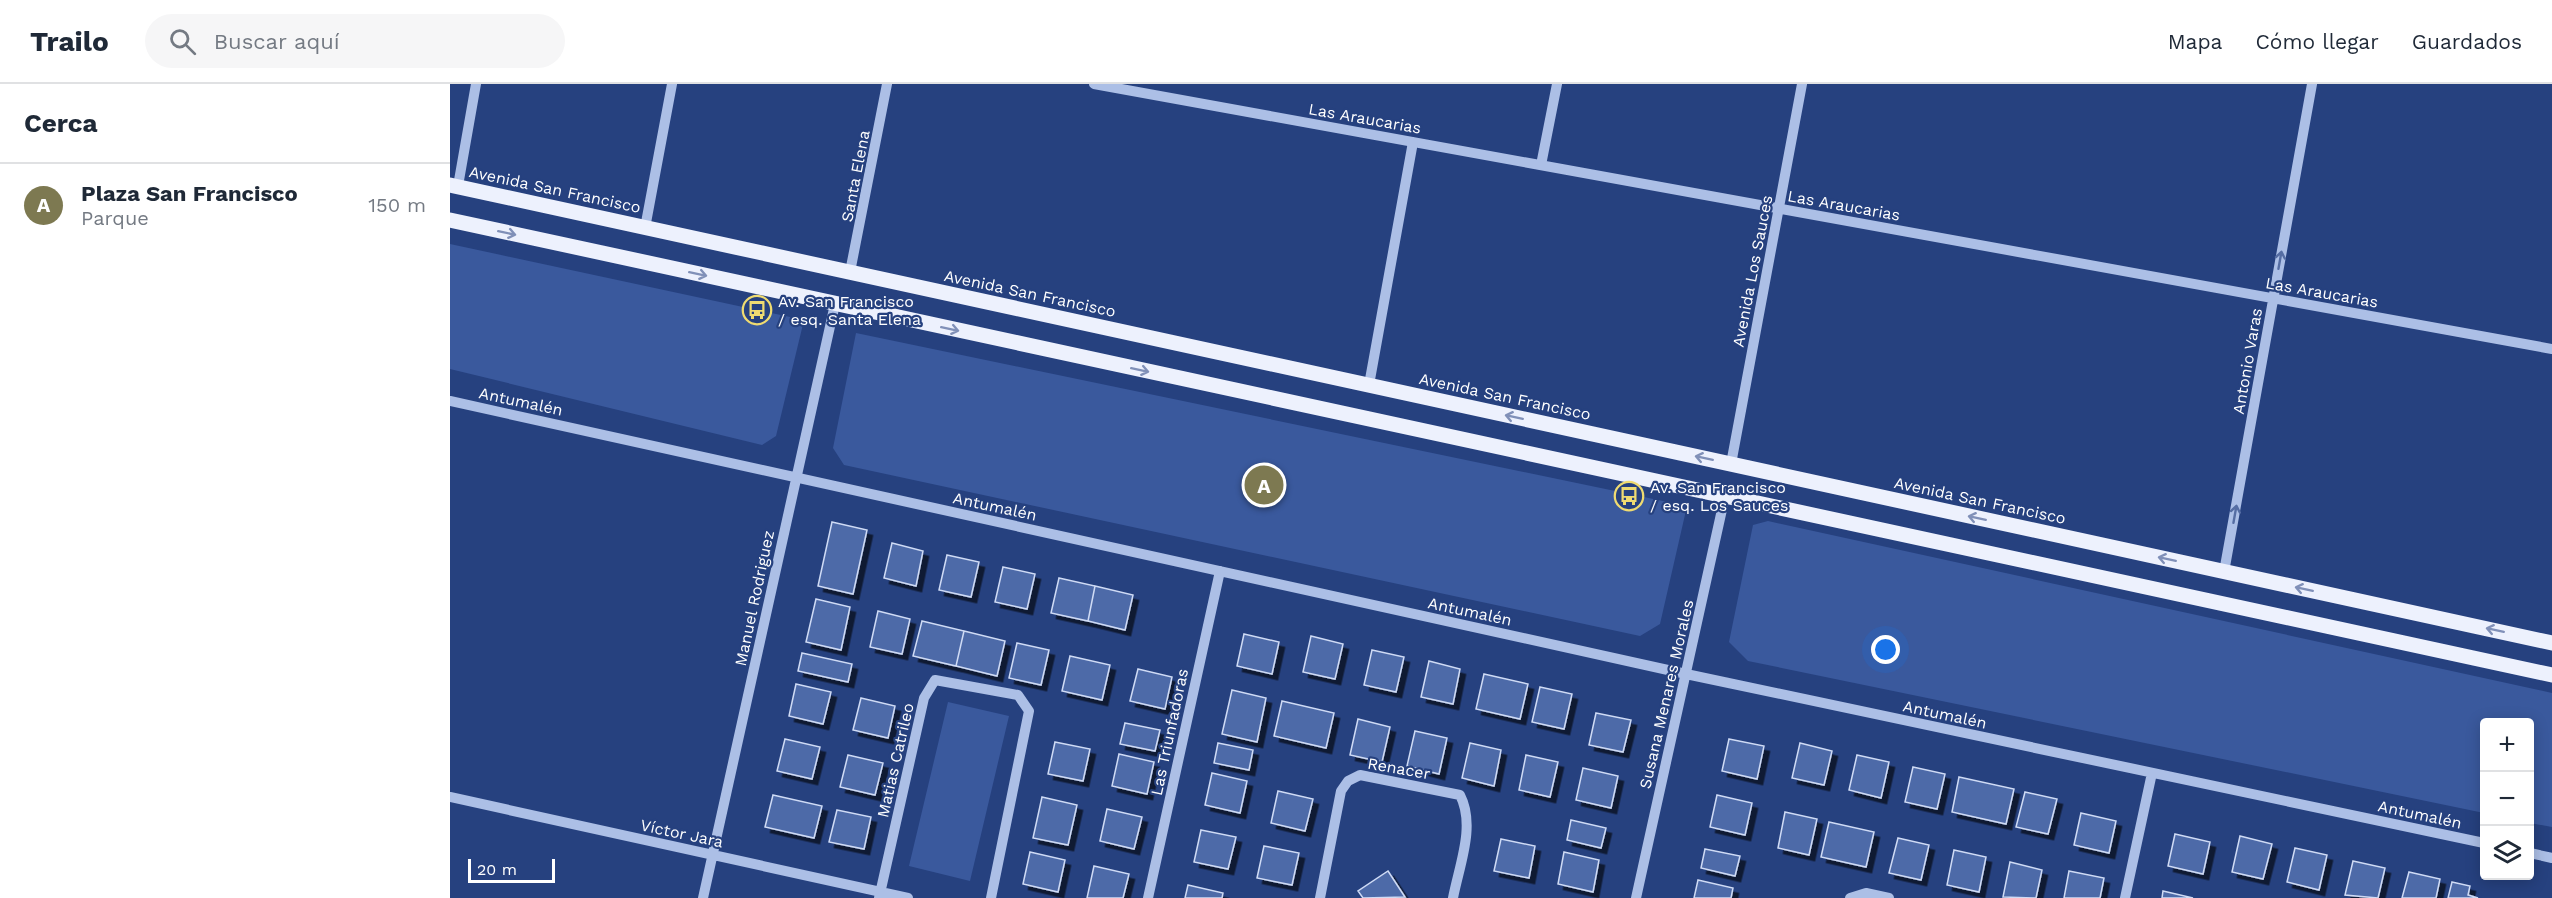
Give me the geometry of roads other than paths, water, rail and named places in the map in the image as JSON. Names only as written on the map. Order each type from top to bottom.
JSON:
[{"type":"main road","name":"Avenida San Francisco","points":[[454,186],[2552,643]]},
{"type":"main road","points":[[450,220],[2552,675]]},
{"type":"street","points":[[454,186],[476,84]]},
{"type":"street","points":[[645,228],[672,84]]},
{"type":"street","name":"Santa Elena","points":[[850,272],[887,84]]},
{"type":"street","name":"Las Araucarias","points":[[1094,84],[2552,349]]},
{"type":"street","points":[[1541,165],[1557,84]]},
{"type":"street","name":"Avenida Los Sauces","points":[[1731,464],[1802,84]]},
{"type":"street","name":"Antonio Varas","points":[[2224,572],[2312,84]]},
{"type":"street","points":[[1369,385],[1413,142]]},
{"type":"street","name":"Manuel Rodriguez","points":[[704,898],[835,304]]},
{"type":"street","name":"Antumalén","points":[[450,401],[1686,674],[2480,842]]},
{"type":"street","name":"Susana Menares Morales","points":[[1636,898],[1725,496]]},
{"type":"street","name":"Las Triunfadoras","points":[[1148,898],[1220,571]]},
{"type":"street","name":"Matias Catrileo","points":[[879,895],[924,698],[935,680],[1018,695],[1029,711],[991,898]]},
{"type":"street","points":[[2125,898],[2152,773]]},
{"type":"street","name":"Renacer","points":[[1320,898],[1341,791],[1348,781],[1360,775],[1460,795],[1466,806],[1468,824],[1453,898]]},
{"type":"street","name":"Víctor Jara","points":[[450,797],[713,855],[879,895],[908,898]]},
{"type":"street","points":[[2534,854],[2552,858]]},
{"type":"street","points":[[1850,898],[1866,893],[1889,898]]},
{"type":"place","name":"Av. San Francisco / esq. Santa Elena","points":[[757,310]]},
{"type":"place","name":"Plaza San Francisco","points":[[1264,485]]},
{"type":"place","name":"Av. San Francisco / esq. Los Sauces","points":[[1629,496]]}]
